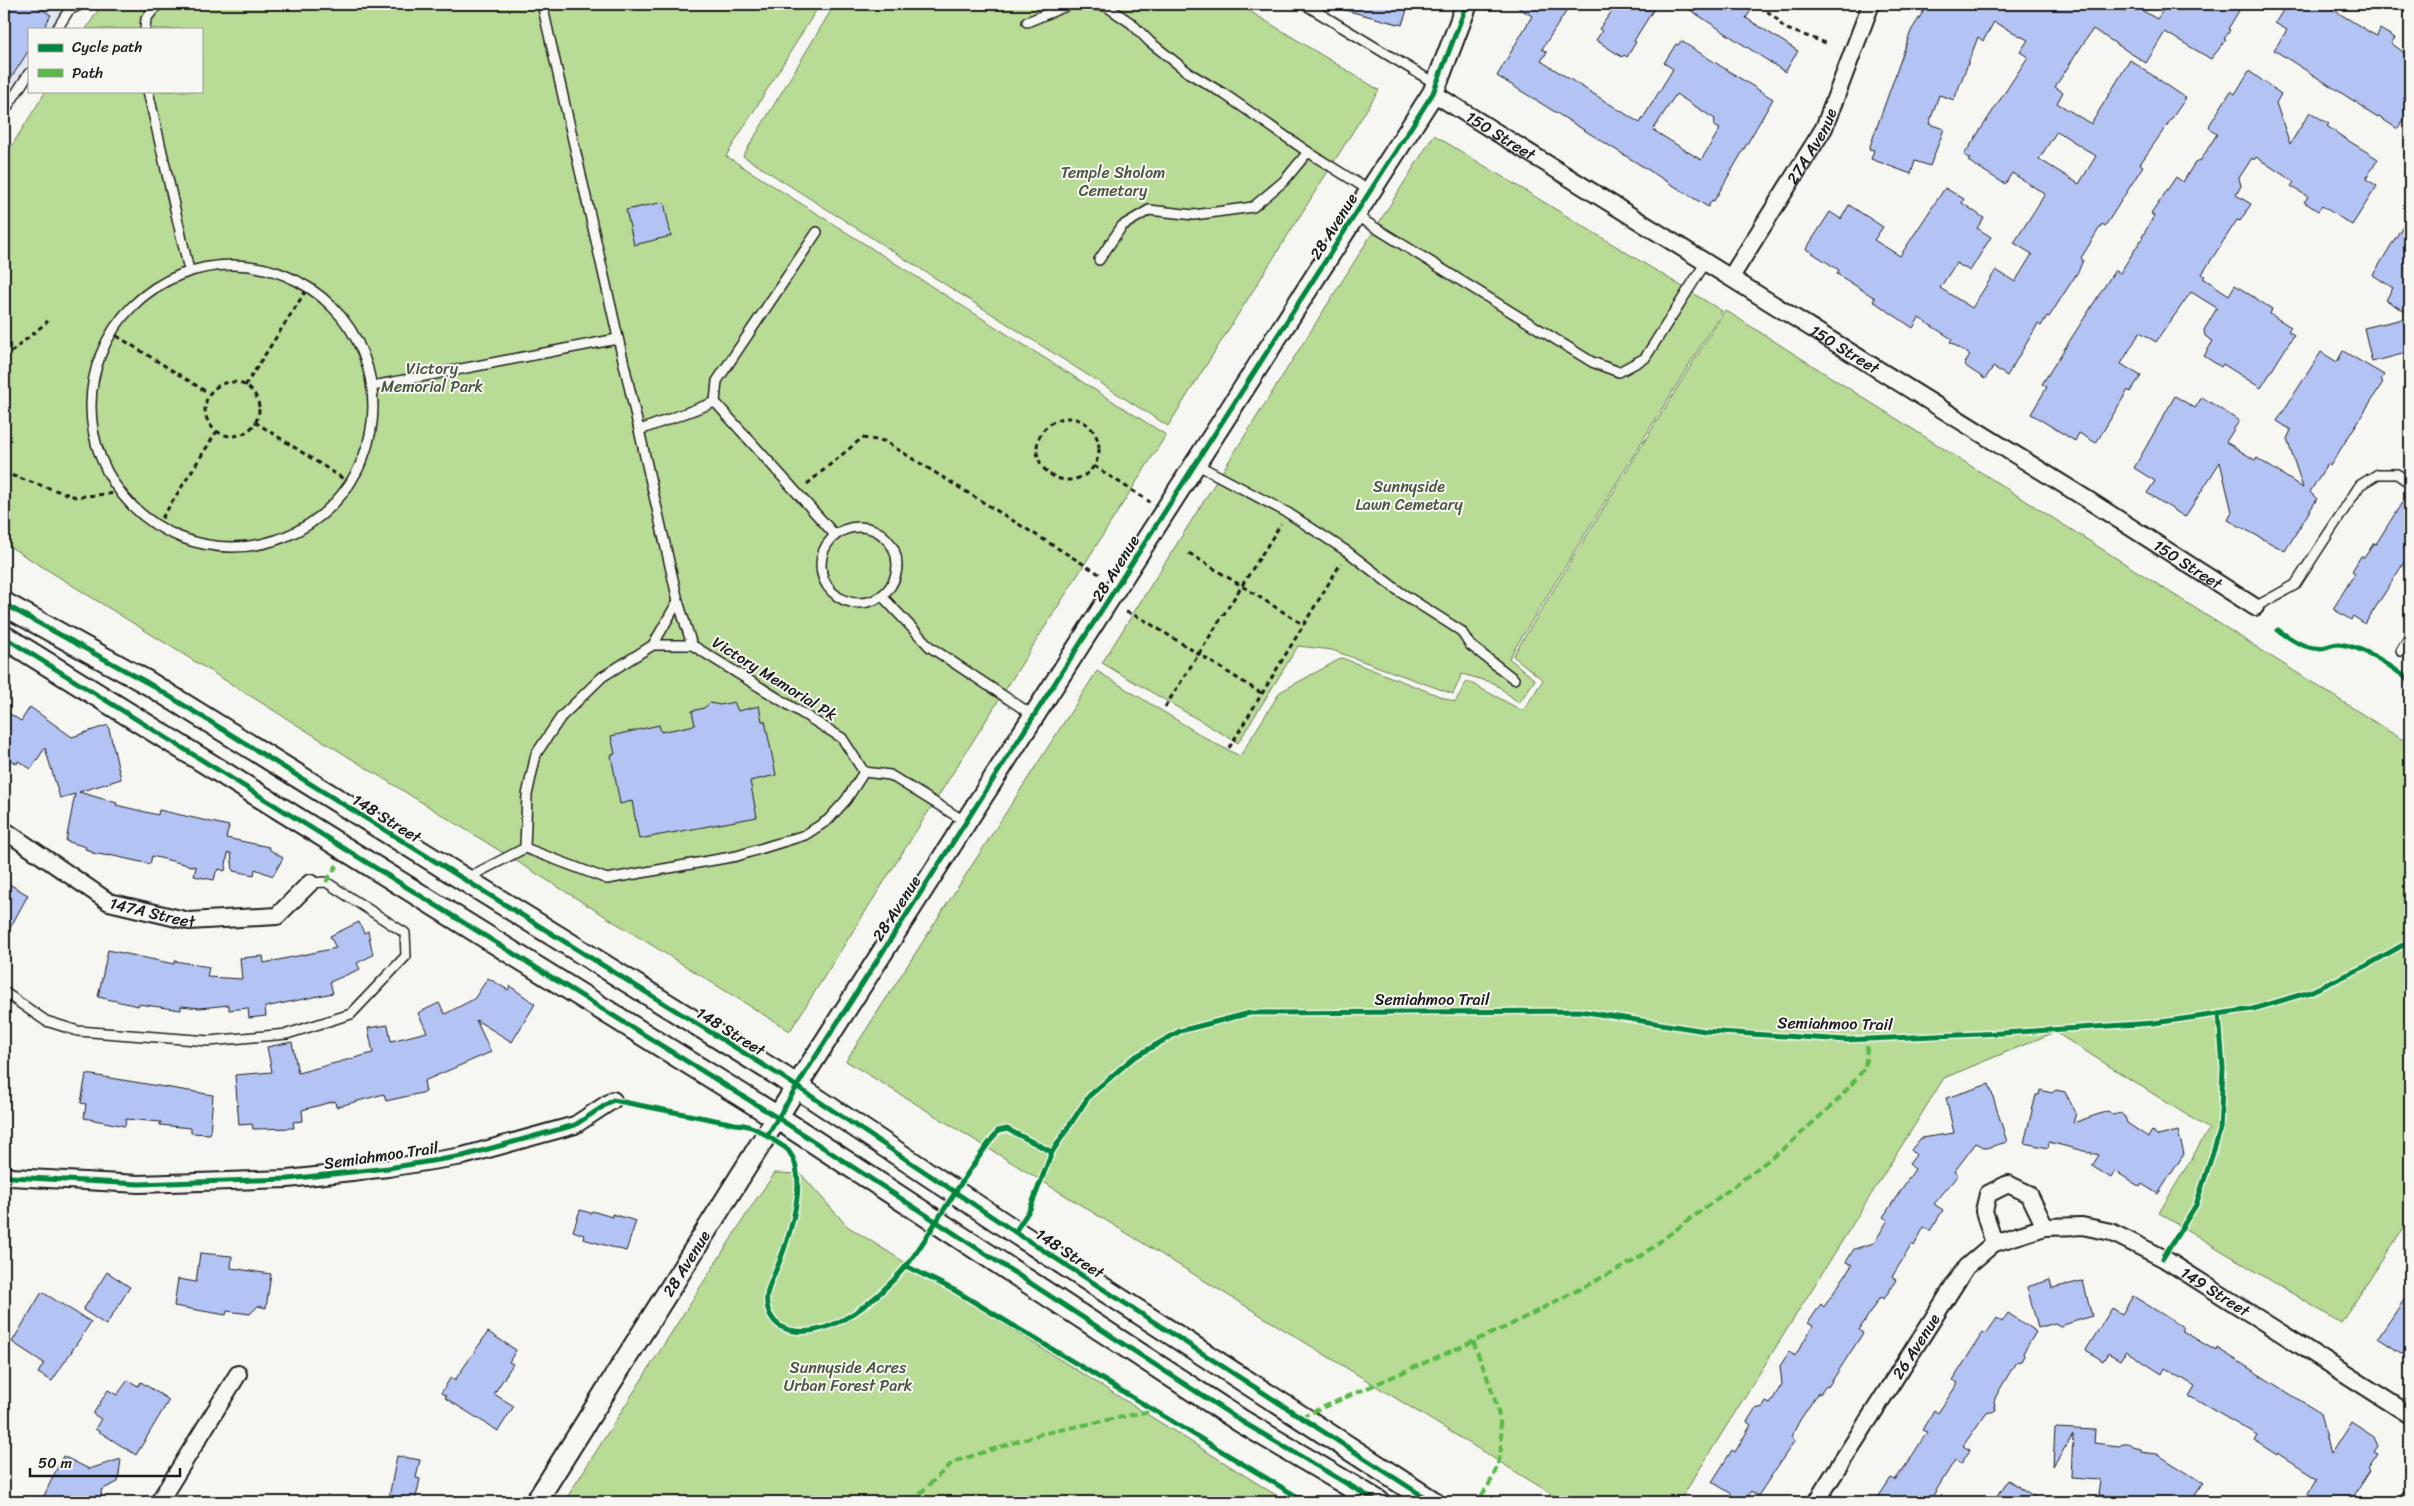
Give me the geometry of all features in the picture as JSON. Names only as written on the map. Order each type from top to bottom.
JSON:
[{"type":"main road","name":"148 Street","points":[[4,604],[148,683],[797,1087],[1023,1237],[1432,1502]]},
{"type":"main road","points":[[4,637],[778,1118],[1240,1421],[1378,1502]]},
{"type":"street","name":"28 Avenue","points":[[536,1502],[797,1087],[1356,215],[1434,89],[1466,4]]},
{"type":"street","name":"27A Avenue","points":[[1731,277],[1824,128],[1871,4]]},
{"type":"street","name":"150 Street","points":[[1434,89],[1706,262],[2085,498],[2254,607]]},
{"type":"street","name":"147A Street","points":[[4,830],[109,902],[189,921],[277,916],[310,883]]},
{"type":"street","name":"Semiahmoo Trail","points":[[4,1174],[11,1177],[139,1184],[288,1179],[388,1168],[463,1156],[575,1125],[613,1100]]},
{"type":"street","points":[[1994,1244],[1984,1211],[1988,1194],[2008,1184],[2029,1194],[2046,1226]]},
{"type":"street","name":"26 Avenue","points":[[1816,1502],[1966,1267],[1994,1244],[2046,1226]]},
{"type":"street","name":"149 Street","points":[[2046,1226],[2082,1226],[2112,1232],[2163,1258],[2410,1415]]},
{"type":"street","points":[[159,1502],[238,1374]]},
{"type":"lane","points":[[58,28],[69,10],[82,4]]},
{"type":"lane","points":[[146,28],[146,19],[158,4]]},
{"type":"lane","points":[[542,4],[616,339],[640,430],[678,601],[692,645]]},
{"type":"lane","points":[[1027,22],[1072,4]]},
{"type":"lane","points":[[1084,4],[1106,6],[1131,23],[1150,42],[1189,73],[1224,94],[1308,152],[1370,191]]},
{"type":"lane","points":[[1304,4],[1319,7],[1434,89]]},
{"type":"lane","points":[[4,112],[28,75]]},
{"type":"lane","points":[[148,92],[188,266]]},
{"type":"lane","points":[[1099,260],[1122,226],[1149,210],[1194,215],[1253,207],[1284,181],[1308,152]]},
{"type":"lane","points":[[1356,215],[1592,362],[1619,372],[1645,358],[1706,262]]},
{"type":"lane","points":[[817,232],[717,381],[715,402],[835,535]]},
{"type":"lane","points":[[222,263],[264,268],[307,288],[336,313],[360,345],[374,386],[372,427],[353,485],[304,530],[262,547],[212,546],[158,526],[116,493],[93,427],[93,378],[104,340],[140,294],[188,266],[222,263]]},
{"type":"lane","points":[[374,386],[616,339]]},
{"type":"lane","points":[[640,430],[715,402]]},
{"type":"lane","points":[[1196,464],[1288,513],[1348,552],[1400,592],[1461,631],[1470,645],[1514,679]]},
{"type":"lane","points":[[2254,607],[2295,585],[2360,485],[2378,474],[2397,474],[2410,483]]},
{"type":"lane","points":[[864,527],[876,531],[887,538],[896,556],[896,575],[891,587],[882,596],[865,603],[846,602],[827,587],[822,576],[820,564],[823,552],[835,535],[851,528],[864,527]]},
{"type":"lane","points":[[882,596],[930,647],[1035,717]]},
{"type":"lane","points":[[525,848],[527,795],[536,754],[561,717],[602,677],[653,644],[678,601]]},
{"type":"lane","points":[[2401,651],[2410,636]]},
{"type":"lane","name":"Victory Memorial Pk","points":[[653,644],[692,645],[842,738],[864,772]]},
{"type":"lane","points":[[463,880],[525,848],[606,879],[737,856],[805,835],[828,820],[846,800],[864,772],[890,775],[966,822]]},
{"type":"lane","points":[[4,992],[46,1020],[78,1031],[145,1038],[210,1042],[287,1034],[351,1014],[406,956],[405,933],[326,882],[310,883]]},
{"type":"path","points":[[1764,4],[1764,9],[1776,18],[1784,28],[1829,44]]},
{"type":"path","points":[[245,386],[307,288]]},
{"type":"path","points":[[4,358],[48,321]]},
{"type":"path","points":[[110,331],[210,394]]},
{"type":"path","points":[[230,382],[245,386],[252,391],[258,406],[255,422],[238,435],[230,436],[217,431],[206,418],[205,410],[210,394],[222,384],[230,382]]},
{"type":"path","points":[[1074,419],[1083,423],[1096,438],[1098,457],[1094,466],[1086,474],[1067,480],[1048,473],[1041,465],[1038,455],[1040,435],[1055,421],[1074,419]]},
{"type":"path","points":[[255,422],[353,485]]},
{"type":"path","points":[[158,526],[217,431]]},
{"type":"path","points":[[797,492],[862,438],[884,440],[1106,578]]},
{"type":"path","points":[[1094,466],[1152,504]]},
{"type":"path","points":[[4,471],[13,476],[76,497],[116,493]]},
{"type":"path","points":[[1165,707],[1288,513]]},
{"type":"path","points":[[1229,748],[1348,552]]},
{"type":"path","points":[[1189,553],[1304,625]]},
{"type":"path","points":[[1126,612],[1198,653],[1261,693]]},
{"type":"shaded area","points":[[4,4],[65,4],[51,28],[28,28],[28,63],[4,101]]},
{"type":"green space","name":"Victory Memorial Park","points":[[102,4],[820,4],[726,156],[1166,435],[790,1031],[4,543],[4,158],[45,92],[202,92],[202,28],[87,28]]},
{"type":"green space","name":"Temple Sholom Cemetary","points":[[835,4],[1238,4],[1379,90],[1168,426],[743,156]]},
{"type":"green space","name":"Sunnyside Lawn Cemetary","points":[[1434,135],[1722,311],[1509,658],[1535,680],[1519,703],[1494,683],[1462,674],[1453,694],[1332,650],[1298,646],[1238,743],[1102,663]]},
{"type":"green space","points":[[1725,310],[2403,740],[2410,741],[2410,1218],[2341,1323],[2159,1213],[2209,1129],[2055,1032],[1944,1078],[1679,1502],[1565,1502],[846,1061],[1097,671],[1214,743],[1240,756],[1280,692],[1342,658],[1455,702],[1467,681],[1523,711],[1543,680],[1513,656]]},
{"type":"green space","name":"Sunnyside Acres Urban Forest Park","points":[[775,1173],[801,1174],[847,1226],[1287,1502],[564,1502],[755,1201]]},
{"type":"building","points":[[10,4],[33,4],[51,15],[44,28],[28,28],[28,52],[4,89],[4,14]]},
{"type":"building","points":[[1341,4],[1409,4],[1402,25],[1341,9]]},
{"type":"building","points":[[1512,4],[1571,4],[1542,49],[1547,52],[1541,61],[1640,123],[1673,69],[1664,63],[1676,44],[1678,45],[1681,41],[1773,99],[1714,201],[1712,200],[1708,207],[1497,76],[1532,16]],"holes":[[[1676,94],[1715,119],[1714,126],[1720,129],[1701,160],[1653,130]]]},
{"type":"building","points":[[1617,4],[1657,4],[1634,41],[1636,42],[1627,57],[1624,55],[1622,57],[1596,40],[1602,31],[1599,29]]},
{"type":"building","points":[[1681,4],[1755,4],[1746,18],[1798,51],[1785,72]]},
{"type":"building","points":[[1928,4],[2131,4],[2157,19],[2167,4],[2243,4],[2228,29],[2230,30],[2224,39],[2226,40],[2211,59],[2165,32],[2146,63],[2093,29],[2055,87],[2063,92],[2057,103],[2091,124],[2130,60],[2186,98],[2140,164],[2143,166],[2105,226],[2102,224],[2081,258],[2083,260],[2079,270],[2049,317],[2047,316],[2041,326],[2038,324],[2007,376],[1993,367],[1985,379],[1964,365],[1970,355],[1950,342],[1952,339],[1919,318],[1913,328],[1873,301],[1875,298],[1837,274],[1839,270],[1806,249],[1830,212],[1841,219],[1849,205],[1883,227],[1874,240],[1900,256],[1945,188],[1964,199],[1962,203],[1984,218],[1977,228],[1991,237],[1970,271],[1956,263],[1940,288],[1972,308],[1996,270],[2015,282],[2032,254],[2014,243],[2045,194],[2012,173],[2005,184],[1968,161],[1970,159],[1964,155],[2028,57],[2020,52],[2028,40],[1994,22],[1983,41],[1978,37],[1954,100],[1939,95],[1929,124],[1944,129],[1930,166],[1915,161],[1911,174],[1871,159],[1874,150],[1869,149],[1911,31]],"holes":[[[2057,131],[2096,156],[2079,184],[2039,159]]]},
{"type":"building","points":[[2287,4],[2324,4],[2377,36],[2380,29],[2395,38],[2391,43],[2410,57],[2410,109],[2398,129],[2365,110],[2365,108],[2274,50],[2287,30],[2275,23]]},
{"type":"building","points":[[2249,71],[2281,94],[2276,103],[2290,144],[2310,112],[2329,124],[2327,126],[2341,136],[2378,159],[2366,179],[2377,186],[2352,225],[2322,206],[2318,211],[2304,202],[2308,197],[2291,186],[2294,182],[2256,157],[2254,160],[2252,158],[2239,178],[2241,186],[2236,195],[2251,204],[2240,221],[2237,220],[2202,274],[2205,276],[2203,278],[2229,295],[2235,285],[2272,309],[2270,314],[2291,327],[2288,331],[2294,335],[2261,388],[2223,364],[2221,367],[2204,356],[2213,341],[2205,336],[2204,330],[2217,308],[2191,292],[2156,342],[2140,332],[2121,364],[2141,376],[2130,392],[2128,390],[2096,443],[2079,433],[2075,441],[2031,414],[2047,387],[2042,384],[2115,270],[2120,273],[2143,237],[2154,216],[2151,214],[2176,177],[2183,182],[2194,164],[2198,160],[2200,161],[2217,134],[2209,128],[2210,124],[2231,91],[2235,94]]},
{"type":"building","points":[[664,202],[671,236],[634,245],[626,210]]},
{"type":"building","points":[[2410,214],[2410,315],[2386,300],[2393,288],[2373,275]]},
{"type":"building","points":[[2403,319],[2410,352],[2372,362],[2364,328]]},
{"type":"building","points":[[2343,351],[2384,375],[2381,380],[2383,382],[2330,466],[2327,464],[2310,492],[2317,499],[2285,551],[2228,520],[2232,512],[2220,462],[2185,517],[2147,493],[2155,481],[2134,468],[2175,396],[2195,408],[2202,397],[2239,421],[2226,442],[2255,460],[2257,458],[2303,488],[2287,439],[2291,430],[2277,421],[2321,352],[2337,362]]},
{"type":"building","points":[[2410,490],[2410,553],[2365,624],[2353,616],[2351,620],[2333,609],[2355,573],[2352,571],[2361,556],[2364,558],[2374,543],[2376,544]]},
{"type":"building","points":[[734,702],[738,711],[759,706],[762,721],[765,721],[776,775],[750,781],[757,817],[639,839],[632,801],[620,804],[611,755],[615,754],[611,736],[659,725],[661,732],[695,725],[692,711],[704,708],[710,703],[720,705]]},
{"type":"building","points":[[30,707],[72,737],[108,725],[121,779],[79,792],[117,803],[116,805],[158,815],[159,810],[229,826],[226,838],[269,847],[269,849],[283,858],[273,876],[255,869],[254,875],[233,871],[231,853],[228,853],[225,871],[219,869],[214,880],[194,876],[196,867],[152,856],[150,864],[92,853],[92,851],[85,849],[86,847],[66,841],[75,794],[60,798],[45,748],[31,769],[18,761],[17,764],[4,756],[4,710],[21,721]]},
{"type":"building","points":[[4,881],[28,895],[4,939]]},
{"type":"building","points":[[359,922],[364,933],[368,931],[373,955],[357,963],[360,969],[330,982],[333,993],[265,1007],[266,1016],[249,1018],[248,1008],[229,1010],[229,1005],[200,1008],[181,1006],[181,1010],[138,1004],[138,1006],[98,997],[108,950],[174,964],[175,961],[209,967],[207,977],[242,979],[240,958],[263,956],[264,963],[336,948],[330,936]]},
{"type":"building","points":[[488,978],[508,990],[510,986],[535,1004],[512,1042],[476,1020],[491,1052],[424,1081],[426,1092],[386,1101],[384,1094],[336,1107],[335,1101],[302,1110],[303,1121],[293,1122],[294,1128],[253,1129],[252,1124],[239,1125],[235,1075],[272,1072],[267,1047],[292,1042],[298,1073],[373,1053],[368,1028],[388,1025],[391,1041],[427,1032],[418,1013],[439,1003],[445,1014],[474,999]]},
{"type":"building","points":[[86,1074],[213,1095],[210,1134],[191,1133],[191,1128],[160,1125],[161,1122],[126,1119],[125,1126],[84,1118],[86,1104],[81,1103]]},
{"type":"building","points":[[1989,1084],[2007,1142],[1986,1148],[1976,1143],[1954,1172],[1958,1175],[1934,1204],[1943,1210],[1930,1231],[1924,1227],[1914,1246],[1912,1244],[1892,1277],[1896,1280],[1884,1299],[1880,1297],[1859,1330],[1863,1333],[1828,1387],[1826,1386],[1820,1394],[1818,1393],[1800,1420],[1791,1437],[1795,1440],[1758,1496],[1751,1491],[1745,1502],[1740,1502],[1730,1496],[1732,1494],[1712,1482],[1732,1450],[1735,1452],[1751,1425],[1747,1422],[1755,1409],[1763,1407],[1766,1402],[1770,1404],[1782,1384],[1780,1366],[1789,1352],[1795,1356],[1813,1326],[1808,1323],[1821,1304],[1824,1307],[1852,1265],[1846,1262],[1854,1249],[1874,1243],[1888,1220],[1883,1217],[1915,1169],[1909,1164],[1916,1155],[1911,1150],[1921,1138],[1954,1133],[1946,1098]]},
{"type":"building","points":[[2040,1090],[2052,1093],[2056,1090],[2065,1092],[2076,1113],[2073,1123],[2108,1111],[2113,1115],[2120,1113],[2125,1117],[2127,1123],[2148,1137],[2152,1131],[2158,1136],[2178,1131],[2184,1154],[2158,1194],[2142,1184],[2140,1187],[2115,1171],[2111,1178],[2092,1166],[2099,1155],[2049,1142],[2048,1148],[2024,1143],[2036,1095],[2039,1095]]},
{"type":"building","points":[[580,1210],[591,1213],[592,1211],[612,1217],[612,1214],[636,1221],[626,1251],[583,1239],[584,1235],[573,1231]]},
{"type":"building","points":[[200,1253],[232,1256],[231,1268],[271,1274],[266,1308],[258,1306],[250,1314],[227,1311],[226,1315],[174,1306],[178,1279],[196,1282]]},
{"type":"building","points":[[107,1272],[130,1287],[106,1325],[83,1310]]},
{"type":"building","points":[[2050,1280],[2052,1288],[2083,1281],[2092,1316],[2060,1326],[2055,1323],[2038,1328],[2027,1287]]},
{"type":"building","points":[[2410,1291],[2410,1359],[2378,1338]]},
{"type":"building","points":[[42,1292],[91,1322],[52,1381],[38,1373],[44,1363],[12,1342]]},
{"type":"building","points":[[2133,1296],[2183,1327],[2181,1330],[2216,1351],[2217,1348],[2320,1413],[2330,1455],[2351,1422],[2374,1437],[2378,1446],[2374,1452],[2378,1454],[2368,1469],[2370,1471],[2350,1502],[2303,1502],[2317,1478],[2255,1441],[2258,1436],[2189,1396],[2195,1386],[2165,1368],[2162,1374],[2126,1351],[2120,1360],[2108,1353],[2103,1361],[2086,1350],[2112,1308],[2122,1314]]},
{"type":"building","points":[[2008,1313],[2036,1332],[2023,1353],[2024,1356],[2021,1361],[2016,1362],[1996,1396],[1994,1402],[1996,1411],[1986,1413],[1963,1446],[1970,1450],[1961,1464],[1955,1460],[1929,1502],[1875,1502],[1891,1478],[1895,1480],[1909,1461],[1927,1432],[1922,1430],[1934,1410],[1938,1413],[1958,1383],[1953,1380],[1983,1332],[1986,1334],[1997,1318],[2002,1322]]},
{"type":"building","points":[[488,1332],[516,1350],[509,1362],[513,1364],[494,1394],[514,1406],[498,1431],[445,1398],[446,1396],[441,1393],[451,1377],[455,1380]]},
{"type":"building","points":[[128,1380],[138,1386],[141,1382],[169,1400],[136,1455],[95,1429],[101,1419],[93,1414],[108,1390],[117,1395]]},
{"type":"building","points":[[2055,1428],[2095,1430],[2094,1443],[2119,1446],[2130,1444],[2141,1449],[2141,1452],[2157,1454],[2203,1483],[2191,1502],[2143,1502],[2144,1500],[2098,1495],[2100,1480],[2071,1478],[2073,1435],[2053,1466]]},
{"type":"building","points":[[63,1456],[89,1469],[121,1459],[118,1482],[101,1490],[102,1502],[41,1502]]},
{"type":"building","points":[[397,1456],[420,1460],[416,1478],[420,1479],[415,1502],[388,1502]]},
{"type":"building","points":[[2008,1480],[2043,1502],[1994,1502]]},
{"type":"marked path","points":[[326,882],[337,865]]},
{"type":"marked path","points":[[1301,1417],[1506,1327],[1634,1261],[1786,1147],[1839,1099],[1865,1068],[1868,1039]]},
{"type":"marked path","points":[[1473,1341],[1496,1405],[1501,1439],[1500,1455],[1495,1472],[1477,1502]]},
{"type":"marked path","points":[[911,1502],[953,1462],[1041,1434],[1155,1410]]},
{"type":"cycle path","points":[[767,1136],[807,1070],[1433,93],[1467,4]]},
{"type":"cycle path","points":[[4,604],[148,683],[781,1076],[1015,1232],[1432,1502]]},
{"type":"cycle path","points":[[2278,630],[2298,643],[2309,647],[2322,648],[2339,644],[2358,649],[2386,663],[2410,681]]},
{"type":"cycle path","points":[[4,637],[778,1118],[1241,1421],[1378,1502]]},
{"type":"cycle path","points":[[4,1174],[11,1177],[139,1184],[288,1179],[388,1168],[463,1156],[575,1125],[613,1100],[746,1126],[759,1131],[785,1147],[794,1161],[798,1190],[796,1206],[788,1237],[769,1287],[767,1306],[771,1317],[783,1328],[805,1331],[822,1328],[854,1313],[896,1278],[915,1255],[967,1174],[998,1131],[1007,1129],[1052,1152],[1089,1096],[1133,1058],[1180,1031],[1250,1013],[1580,1011],[1705,1031],[1846,1040],[2002,1033],[2154,1023],[2253,1009],[2310,992],[2366,966],[2410,941]]},
{"type":"cycle path","points":[[2163,1258],[2196,1205],[2220,1131],[2223,1068],[2219,1014]]},
{"type":"cycle path","points":[[1015,1232],[1030,1209],[1052,1152]]},
{"type":"cycle path","points":[[906,1266],[956,1291],[1306,1502]]}]
